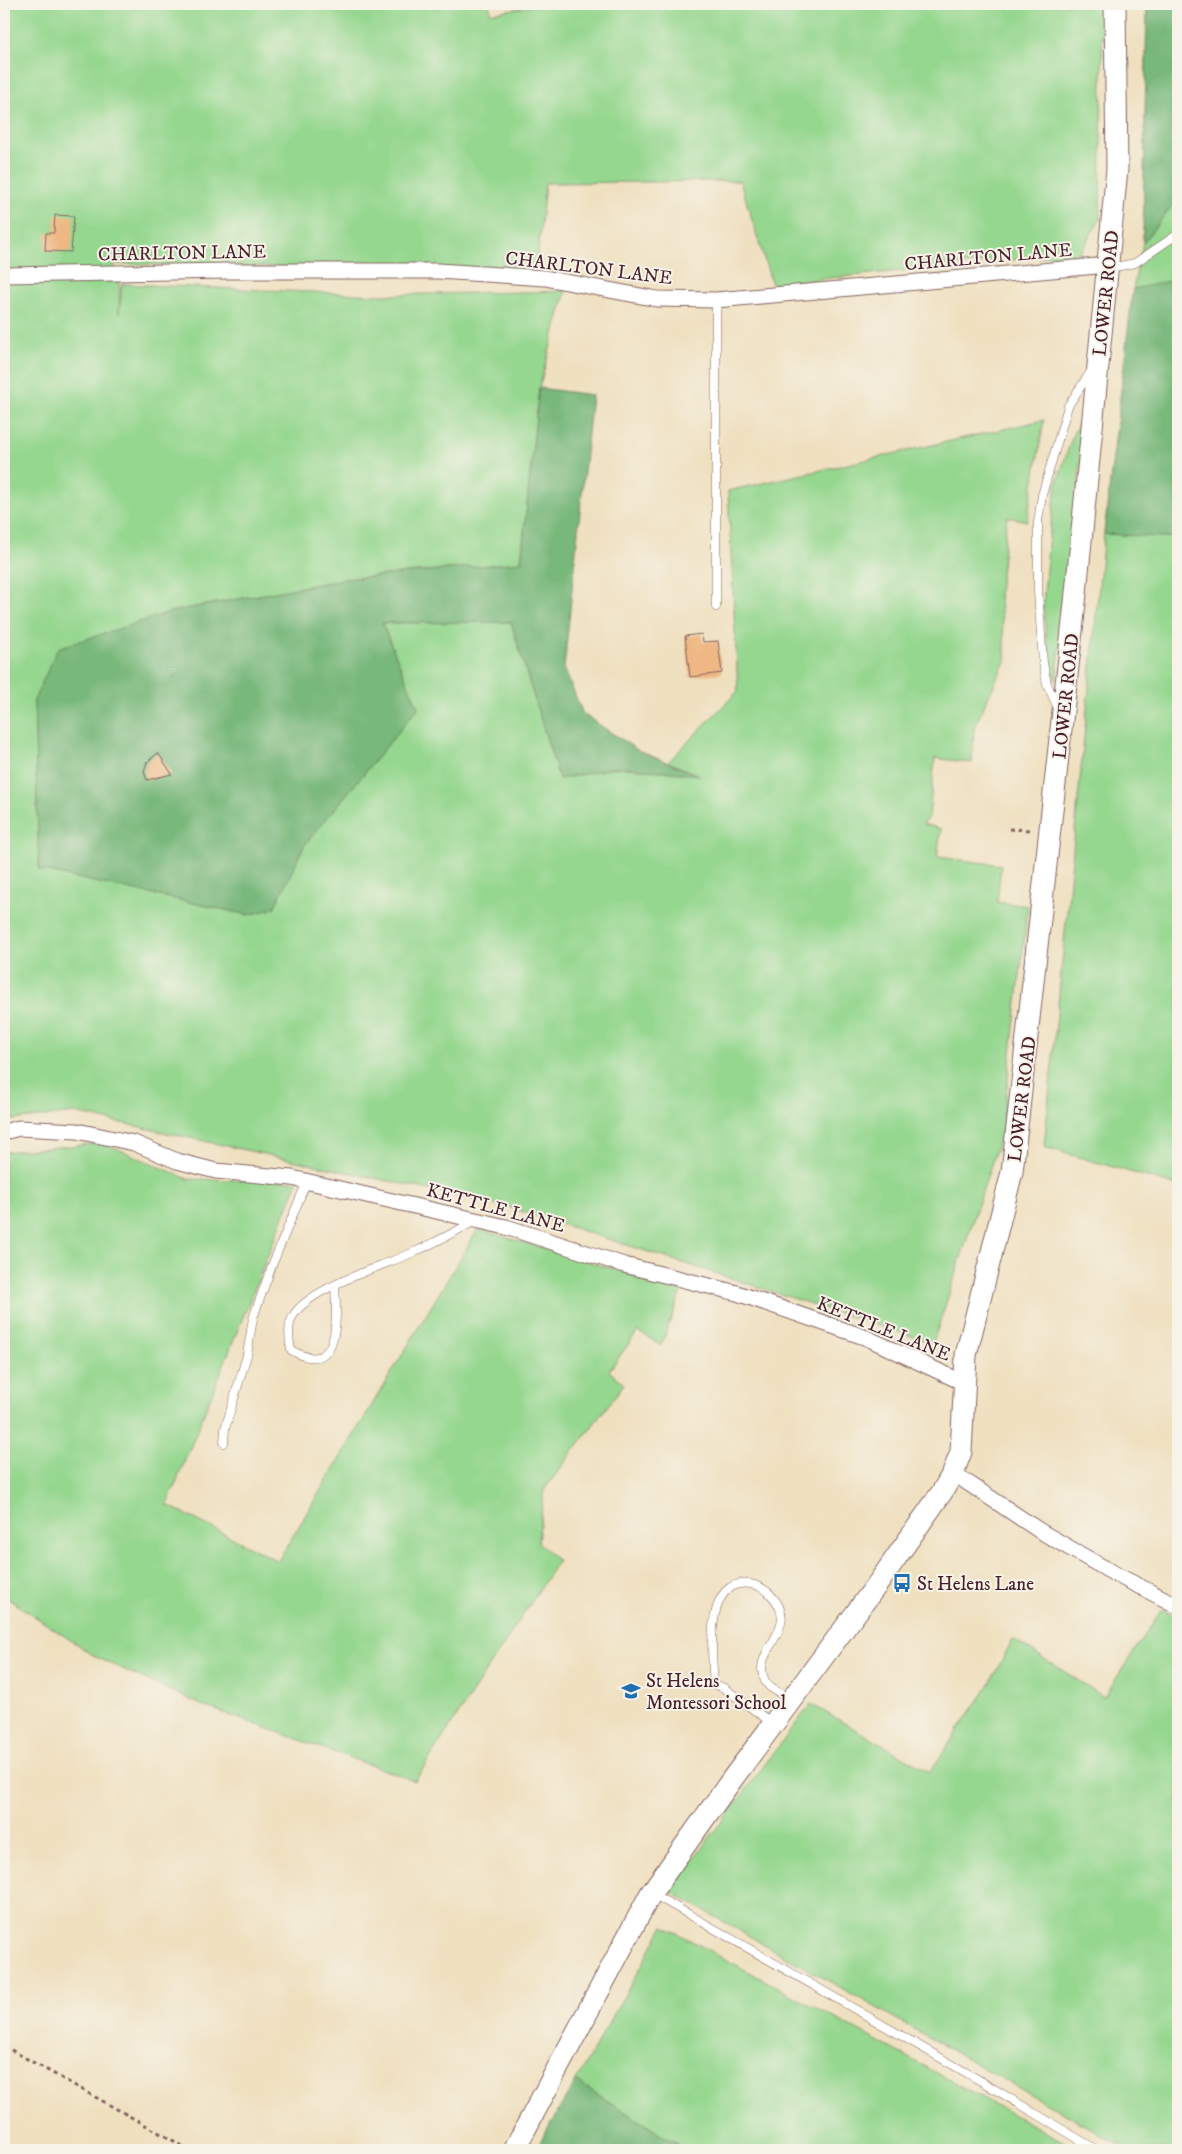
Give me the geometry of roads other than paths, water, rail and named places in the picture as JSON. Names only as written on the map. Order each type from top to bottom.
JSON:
[{"type":"main road","name":"LOWER ROAD","points":[[514,2150],[652,1893],[733,1778],[879,1582],[954,1473],[961,1452],[964,1428],[966,1354],[1012,1172],[1063,716],[1117,169],[1115,4]]},
{"type":"street","name":"CHARLTON LANE","points":[[4,276],[227,271],[438,271],[545,278],[586,284],[657,299],[716,300],[1108,267]]},
{"type":"street","name":"KETTLE LANE","points":[[4,1132],[19,1128],[77,1131],[134,1143],[177,1162],[216,1171],[292,1178],[506,1226],[624,1265],[737,1293],[867,1338],[964,1383]]},
{"type":"street","points":[[954,1473],[1040,1531],[1113,1573],[1178,1606]]},
{"type":"lane","points":[[1108,267],[1135,262],[1178,234]]},
{"type":"lane","points":[[716,300],[716,607]]},
{"type":"lane","points":[[1063,716],[1046,684],[1043,663],[1038,591],[1038,522],[1042,495],[1068,406],[1099,359]]},
{"type":"lane","points":[[224,1443],[225,1429],[247,1355],[253,1318],[273,1263],[307,1181]]},
{"type":"lane","points":[[335,1286],[337,1314],[335,1337],[328,1350],[318,1357],[302,1357],[291,1350],[288,1337],[292,1317],[303,1304],[320,1293],[335,1286],[415,1252],[478,1220]]},
{"type":"lane","points":[[774,1724],[724,1688],[714,1684],[712,1629],[717,1607],[726,1590],[734,1585],[745,1583],[757,1586],[768,1593],[778,1604],[782,1623],[779,1632],[765,1654],[763,1673],[766,1682],[792,1700]]},
{"type":"lane","points":[[652,1893],[974,2077],[1097,2150]]},
{"type":"place","name":"St Helens Lane","points":[[902,1583]]},
{"type":"place","name":"St Helens Montessori School","points":[[631,1691]]}]
